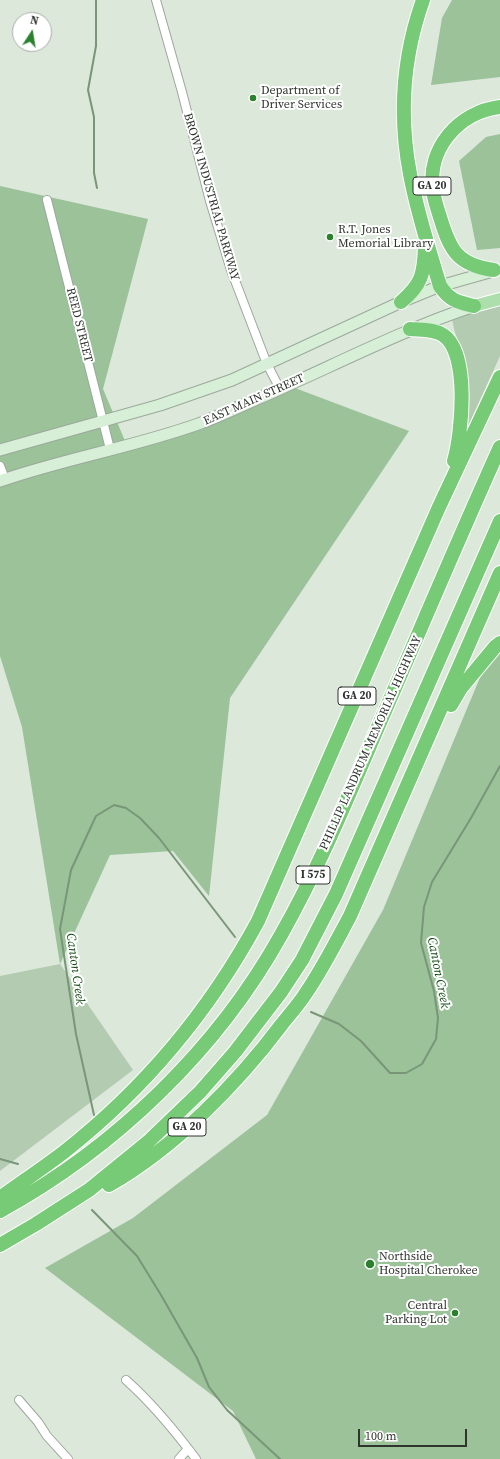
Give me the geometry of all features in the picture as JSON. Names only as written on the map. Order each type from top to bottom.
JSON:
[{"type":"highway","points":[[423,0],[408,57],[405,79],[404,122],[410,176],[440,286],[446,295],[454,301],[474,306]]},
{"type":"highway","name":"GA 20","points":[[497,270],[471,265],[457,255],[446,236],[436,205],[432,182],[436,157],[449,133],[468,117],[480,111],[500,107]]},
{"type":"highway","points":[[401,302],[416,287],[421,279],[424,265],[425,234]]},
{"type":"highway","points":[[410,329],[438,333],[448,339],[455,351],[459,370],[462,413],[458,443],[451,471],[439,507]]},
{"type":"highway","name":"GA 20","points":[[0,1198],[65,1151],[121,1102],[159,1063],[184,1034],[235,961],[258,920],[271,892],[439,507],[500,377]]},
{"type":"highway","name":"PHILLIP LANDRUM MEMORIAL HIGHWAY","points":[[0,1211],[30,1194],[75,1163],[149,1102],[198,1051],[222,1022],[262,966],[280,937],[321,858],[500,447]]},
{"type":"highway","name":"I 575","points":[[0,1245],[89,1190],[148,1142],[200,1092],[235,1052],[290,979],[302,960],[347,869],[500,521]]},
{"type":"highway","points":[[421,755],[500,573]]},
{"type":"highway","name":"GA 20","points":[[36,1224],[111,1184],[156,1152],[216,1101],[265,1046],[306,993],[334,946],[350,916],[421,755],[461,688],[500,643]]},
{"type":"main road","points":[[0,450],[160,405],[232,380],[401,302],[440,286],[497,270]]},
{"type":"main road","name":"EAST MAIN STREET","points":[[2,480],[110,449],[142,442],[202,423],[410,329],[474,306],[500,299]]},
{"type":"street","name":"BROWN INDUSTRIAL PARKWAY","points":[[156,0],[182,92],[210,201],[231,270],[267,364],[280,389]]},
{"type":"street","name":"REED STREET","points":[[47,200],[110,449]]},
{"type":"street","points":[[0,466],[2,480]]},
{"type":"street","points":[[126,1380],[141,1394],[196,1459]]},
{"type":"street","points":[[19,1400],[38,1422],[47,1436],[68,1459]]},
{"type":"street","points":[[179,1459],[186,1451],[190,1451]]},
{"type":"green space","points":[[452,0],[500,0],[500,77],[431,85],[442,18]]},
{"type":"green space","points":[[500,134],[500,248],[477,250],[459,161],[486,137]]},
{"type":"green space","points":[[0,186],[148,219],[103,389],[128,448],[279,382],[409,431],[230,698],[209,896],[173,851],[110,855],[60,964],[22,727],[0,656]]},
{"type":"green space","points":[[500,305],[500,356],[465,433],[461,351],[452,318]]},
{"type":"green space","points":[[500,641],[500,1459],[256,1459],[233,1411],[45,1268],[133,1218],[267,1115],[383,910],[494,644]]},
{"type":"green space","points":[[60,964],[133,1070],[0,1171],[0,976]]},
{"type":"waterway","points":[[96,0],[96,46],[88,90],[94,117],[94,173],[97,188]]},
{"type":"waterway","name":"Canton Creek","points":[[311,1012],[339,1024],[361,1041],[390,1073],[406,1073],[422,1064],[436,1039],[438,1018],[434,991],[421,943],[424,907],[432,882],[471,818],[500,766]]},
{"type":"waterway","name":"Canton Creek","points":[[94,1115],[76,1034],[60,929],[71,870],[96,816],[114,805],[126,808],[140,818],[159,838],[235,937]]},
{"type":"waterway","name":"Canton Creek","points":[[0,1159],[18,1164]]},
{"type":"waterway","points":[[92,1210],[137,1256],[197,1358],[209,1387],[227,1410],[280,1459]]},
{"type":"place","name":"Department of Driver Services","points":[[253,98]]},
{"type":"place","name":"R.T. Jones Memorial Library","points":[[330,237]]},
{"type":"place","name":"Northside Hospital Cherokee","points":[[370,1264]]},
{"type":"place","name":"Central Parking Lot","points":[[455,1313]]}]
